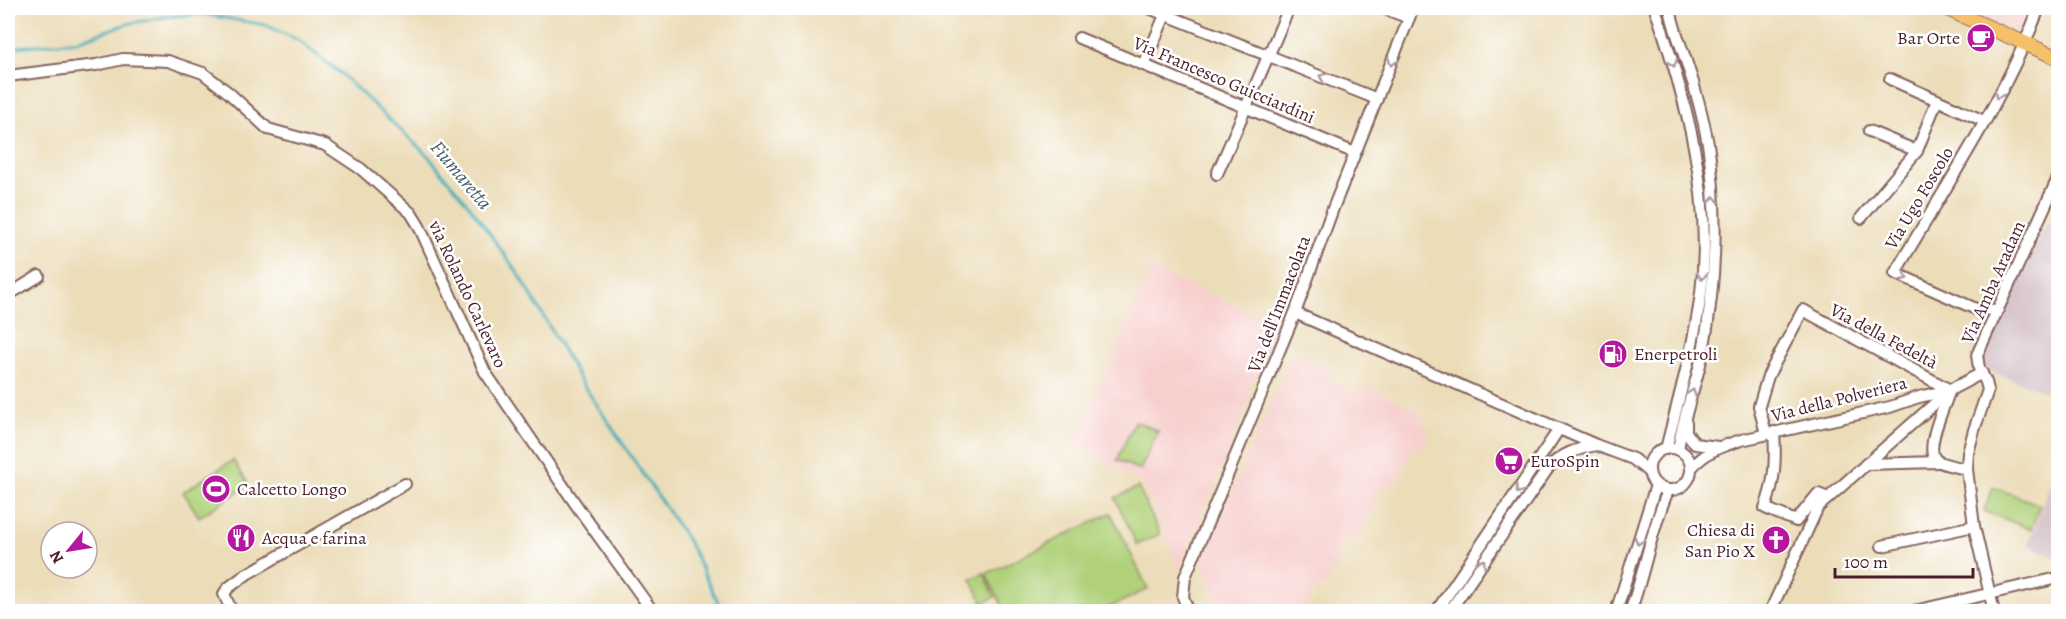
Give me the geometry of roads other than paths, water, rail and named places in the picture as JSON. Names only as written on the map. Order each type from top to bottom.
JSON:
[{"type":"main road","points":[[1945,8],[1963,12],[2058,58]]},
{"type":"street","points":[[1149,8],[1167,11],[1377,99]]},
{"type":"street","points":[[1217,174],[1289,8]]},
{"type":"street","points":[[1383,8],[1411,13]]},
{"type":"street","points":[[1633,459],[1654,456],[1666,448],[1695,333],[1701,291],[1703,228],[1700,178],[1684,100],[1655,8]]},
{"type":"street","points":[[1295,313],[1596,445],[1633,459],[1649,472],[1656,485],[1675,490],[1685,484],[1691,474],[1691,468],[1682,453],[1684,415],[1697,377],[1711,310],[1716,249],[1715,197],[1704,122],[1670,8]]},
{"type":"street","name":"Via Ugo Foscolo","points":[[1998,310],[1976,309],[1895,273],[1984,121],[2025,43],[2039,8]]},
{"type":"street","points":[[1144,65],[1167,11]]},
{"type":"street","name":"Via dell'Immacolata","points":[[1189,612],[1183,597],[1185,577],[1295,313],[1411,13]]},
{"type":"street","name":"Via Francesco Guicciardini","points":[[1079,38],[1356,153]]},
{"type":"street","name":"via Rolando Carlevaro","points":[[8,76],[96,65],[123,59],[168,61],[203,73],[229,93],[268,129],[325,145],[361,169],[411,213],[485,372],[653,612]]},
{"type":"street","points":[[1890,79],[1984,121]]},
{"type":"street","points":[[1862,218],[1917,151],[1937,100]]},
{"type":"street","points":[[1869,131],[1917,151]]},
{"type":"street","name":"Via Amba Aradam","points":[[1994,612],[1974,526],[1967,469],[1971,441],[1988,390],[1979,368],[1977,355],[2058,178]]},
{"type":"street","points":[[8,294],[39,276]]},
{"type":"street","name":"Via della Fedeltà","points":[[1770,433],[1759,406],[1768,376],[1803,310],[1950,390]]},
{"type":"street","name":"Via della Polveriera","points":[[1691,468],[1702,456],[1719,447],[1770,433],[1890,407],[1918,397],[1950,390],[1961,382],[1982,373]]},
{"type":"street","points":[[1939,462],[1934,458],[1931,446],[1950,390]]},
{"type":"street","points":[[1770,612],[1818,507],[1950,390]]},
{"type":"street","points":[[1684,415],[1686,432],[1695,444],[1719,447]]},
{"type":"street","points":[[1436,612],[1552,441],[1564,431]]},
{"type":"street","points":[[1564,431],[1570,444],[1567,453]]},
{"type":"street","points":[[1770,433],[1776,460],[1773,488],[1765,508],[1796,521],[1818,494],[1828,498]]},
{"type":"street","points":[[1552,441],[1554,447],[1567,453]]},
{"type":"street","points":[[1449,612],[1549,467],[1567,453],[1596,445]]},
{"type":"street","points":[[1666,448],[1682,453]]},
{"type":"street","name":"Via della Polveriera","points":[[1682,453],[1702,456]]},
{"type":"street","points":[[1649,472],[1649,465],[1654,456]]},
{"type":"street","points":[[1866,464],[1939,462],[1967,469]]},
{"type":"street","points":[[232,612],[224,594],[228,588],[247,574],[405,484]]},
{"type":"street","points":[[1616,612],[1656,485]]},
{"type":"street","points":[[1630,612],[1659,511],[1668,490]]},
{"type":"street","points":[[1882,546],[1974,526]]},
{"type":"street","points":[[1910,612],[2058,578]]},
{"type":"waterway","name":"Fiumaretta","points":[[8,48],[76,41],[127,24],[164,17],[202,14],[265,25],[298,40],[340,73],[428,156],[472,209],[522,279],[580,380],[688,541],[723,612]]},
{"type":"place","name":"Bar Orte","points":[[1981,38]]},
{"type":"place","name":"Enerpetroli","points":[[1613,354]]},
{"type":"place","name":"EuroSpin","points":[[1509,461]]},
{"type":"place","name":"Calcetto Longo","points":[[216,489]]},
{"type":"place","name":"Acqua e farina","points":[[241,538]]},
{"type":"place","name":"Chiesa di San Pio X","points":[[1776,540]]}]
